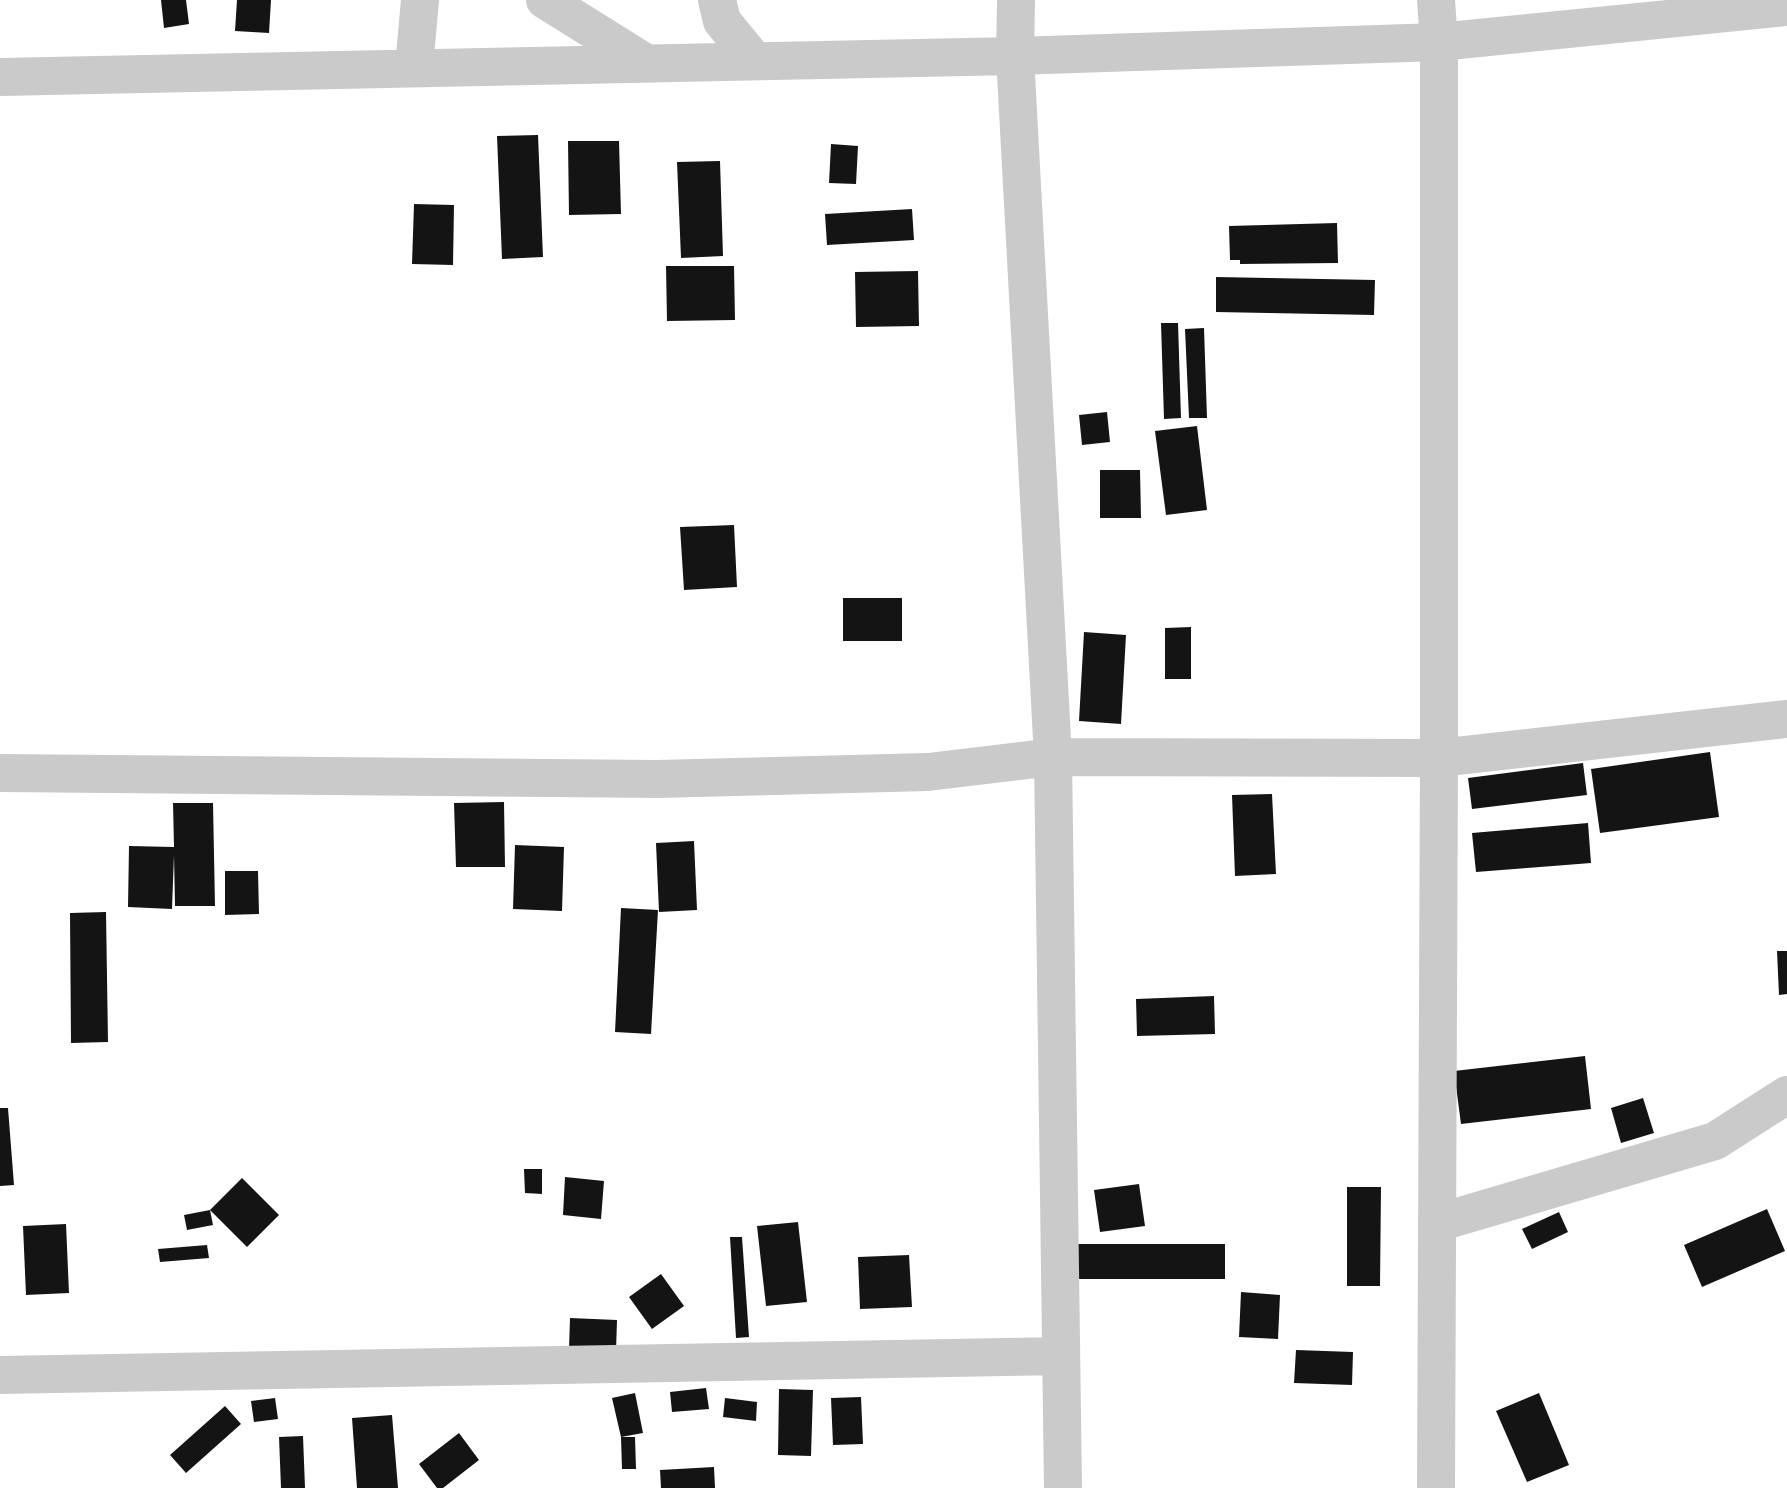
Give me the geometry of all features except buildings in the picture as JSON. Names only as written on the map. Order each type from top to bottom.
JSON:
[{"type":"street","points":[[414,67],[420,0]]},
{"type":"street","points":[[545,0],[646,63]]},
{"type":"street","points":[[717,0],[722,21],[754,60]]},
{"type":"street","points":[[1016,0],[1015,56],[1053,757],[1063,1488]]},
{"type":"street","points":[[1436,0],[1439,42],[1436,1488]]},
{"type":"street","points":[[0,77],[1015,56],[1439,42],[1787,7]]},
{"type":"street","points":[[0,773],[658,779],[928,772],[1053,757],[1439,758],[1787,719]]},
{"type":"street","points":[[1437,1223],[1715,1141],[1787,1095]]},
{"type":"street","points":[[0,1375],[1061,1356]]}]
